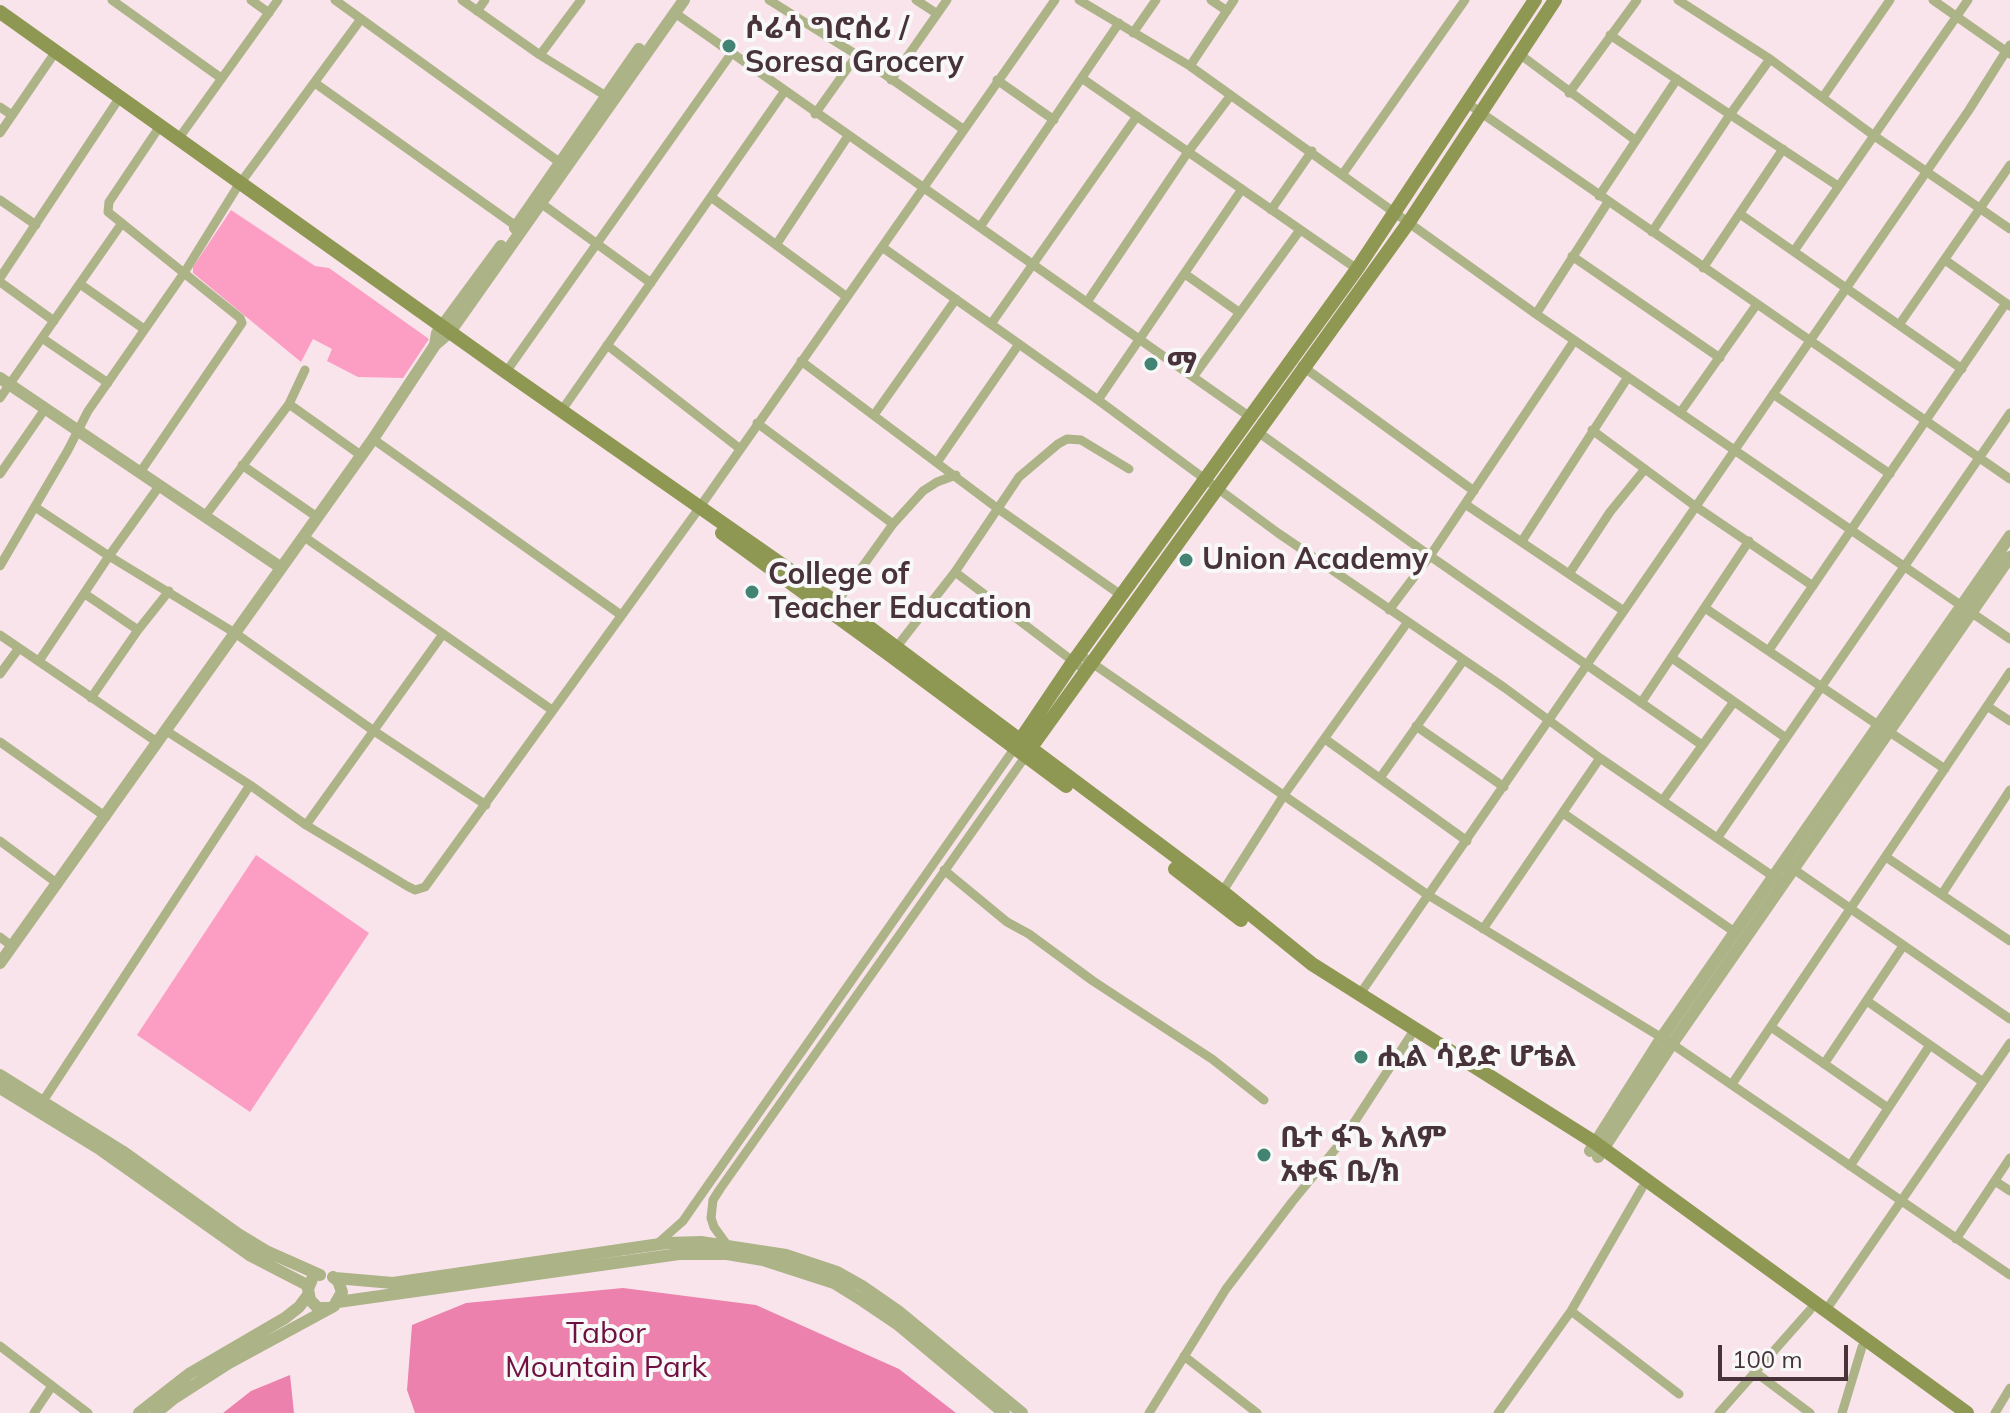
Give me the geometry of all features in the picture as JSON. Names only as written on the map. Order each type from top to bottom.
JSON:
[{"type":"main road","points":[[1023,748],[1089,667],[1306,368],[1409,222],[1555,0]]},
{"type":"main road","points":[[1023,748],[1076,658],[1357,269],[1532,1]]},
{"type":"main road","points":[[0,12],[179,138],[239,186],[442,335],[834,607],[1301,956],[1597,1150],[1967,1413]]},
{"type":"main road","points":[[0,22],[156,132],[239,186]]},
{"type":"main road","points":[[442,335],[506,372],[562,410],[697,510]]},
{"type":"main road","points":[[1220,896],[1307,971],[1597,1150],[1642,1188],[1951,1413]]},
{"type":"street","points":[[112,0],[221,78]]},
{"type":"street","points":[[251,0],[269,13]]},
{"type":"street","points":[[179,138],[278,0]]},
{"type":"street","points":[[335,0],[563,165]]},
{"type":"street","points":[[462,0],[540,55],[606,96]]},
{"type":"street","points":[[477,11],[485,0]]},
{"type":"street","points":[[540,55],[581,0]]},
{"type":"street","points":[[442,335],[542,204],[606,96],[674,7],[684,0]]},
{"type":"street","points":[[769,0],[857,55],[963,129]]},
{"type":"street","points":[[916,0],[936,13]]},
{"type":"street","points":[[891,80],[947,0]]},
{"type":"street","points":[[165,730],[306,825],[415,890],[425,887],[697,510],[1055,0]]},
{"type":"street","points":[[1079,0],[1190,66],[1574,341],[2010,639]]},
{"type":"street","points":[[1133,33],[1156,0]]},
{"type":"street","points":[[1211,0],[1227,11]]},
{"type":"street","points":[[1190,66],[1234,0]]},
{"type":"street","points":[[1342,175],[1465,0]]},
{"type":"street","points":[[1569,93],[1637,0]]},
{"type":"street","points":[[1678,0],[1770,59],[1873,135],[2010,229]]},
{"type":"street","points":[[1823,97],[1890,0]]},
{"type":"street","points":[[1360,994],[2009,50],[1933,0]]},
{"type":"street","points":[[1794,251],[1968,0]]},
{"type":"street","points":[[674,7],[784,92],[1250,417]]},
{"type":"street","points":[[0,963],[362,456],[516,226],[563,165],[674,7]]},
{"type":"street","points":[[0,566],[77,429],[184,273],[239,186],[361,19]]},
{"type":"street","points":[[980,227],[1119,23]]},
{"type":"street","points":[[1610,35],[1838,186]]},
{"type":"street","points":[[1518,53],[1635,140]]},
{"type":"street","points":[[506,372],[731,54]]},
{"type":"street","points":[[815,114],[857,55]]},
{"type":"street","points":[[0,133],[52,57]]},
{"type":"street","points":[[1652,232],[1770,59]]},
{"type":"street","points":[[1083,79],[1357,269]]},
{"type":"street","points":[[1599,196],[1677,79]]},
{"type":"street","points":[[997,80],[1054,120]]},
{"type":"street","points":[[315,83],[516,226]]},
{"type":"street","points":[[562,410],[784,92]]},
{"type":"street","points":[[1087,302],[1188,152],[1231,95]]},
{"type":"street","points":[[54,321],[0,280],[116,103]]},
{"type":"street","points":[[1467,103],[2010,479]]},
{"type":"street","points":[[0,107],[12,115]]},
{"type":"street","points":[[991,324],[1137,116]]},
{"type":"street","points":[[141,471],[242,325],[240,318],[108,212],[109,202],[156,132]]},
{"type":"street","points":[[776,245],[848,136]]},
{"type":"street","points":[[1703,268],[1783,149]]},
{"type":"street","points":[[1271,210],[1312,151]]},
{"type":"street","points":[[1899,325],[2010,165]]},
{"type":"street","points":[[1098,400],[1242,189]]},
{"type":"street","points":[[711,197],[847,297]]},
{"type":"street","points":[[0,200],[36,225]]},
{"type":"street","points":[[1536,314],[1608,202]]},
{"type":"street","points":[[542,204],[651,283]]},
{"type":"street","points":[[1740,214],[1962,369]]},
{"type":"street","points":[[0,398],[5,382],[42,338],[122,223]]},
{"type":"street","points":[[1193,377],[1300,230]]},
{"type":"street","points":[[882,247],[1098,400],[1218,490],[1779,880]]},
{"type":"street","points":[[1572,256],[1720,358]]},
{"type":"street","points":[[1769,650],[2008,304],[1945,260]]},
{"type":"street","points":[[1185,274],[1240,313]]},
{"type":"street","points":[[80,284],[144,329]]},
{"type":"street","points":[[874,415],[956,299]]},
{"type":"street","points":[[1680,413],[1757,304]]},
{"type":"street","points":[[42,338],[108,383]]},
{"type":"street","points":[[1389,610],[1430,556],[1574,341]]},
{"type":"street","points":[[938,461],[1019,344]]},
{"type":"street","points":[[607,345],[739,448]]},
{"type":"street","points":[[801,361],[997,508],[1121,595]]},
{"type":"street","points":[[1291,362],[1306,368],[1474,491]]},
{"type":"street","points":[[205,516],[289,404],[305,370]]},
{"type":"street","points":[[1522,541],[1628,377]]},
{"type":"street","points":[[5,382],[280,567]]},
{"type":"street","points":[[1773,394],[1890,474]]},
{"type":"street","points":[[289,404],[362,456]]},
{"type":"street","points":[[0,474],[45,409]]},
{"type":"street","points":[[1718,837],[2010,413]]},
{"type":"street","points":[[757,423],[893,524]]},
{"type":"street","points":[[1592,430],[1695,506],[1813,586]]},
{"type":"street","points":[[1258,432],[1702,745]]},
{"type":"street","points":[[893,650],[955,572],[1019,477],[1067,439],[1073,438],[1090,445],[1129,469]]},
{"type":"street","points":[[373,439],[621,615]]},
{"type":"street","points":[[242,465],[317,517]]},
{"type":"street","points":[[1569,574],[1610,512],[1645,469]]},
{"type":"street","points":[[834,607],[893,524],[923,491],[956,475]]},
{"type":"street","points":[[39,661],[160,485]]},
{"type":"street","points":[[1465,504],[1624,611]]},
{"type":"street","points":[[35,507],[235,633],[486,805]]},
{"type":"street","points":[[303,536],[552,710]]},
{"type":"street","points":[[1667,1041],[1966,609],[2010,536]]},
{"type":"street","points":[[1641,703],[1749,541]]},
{"type":"street","points":[[1966,609],[2010,557]]},
{"type":"street","points":[[955,572],[1089,667],[1284,795],[1428,895],[1667,1041],[2010,1275]]},
{"type":"street","points":[[91,698],[169,591]]},
{"type":"street","points":[[85,594],[138,630]]},
{"type":"street","points":[[1705,608],[1945,769]]},
{"type":"street","points":[[1220,896],[1284,795],[1407,623]]},
{"type":"street","points":[[306,825],[443,634]]},
{"type":"street","points":[[0,635],[157,742]]},
{"type":"street","points":[[0,674],[19,648]]},
{"type":"street","points":[[1672,658],[1786,738]]},
{"type":"street","points":[[1380,778],[1463,661]]},
{"type":"street","points":[[1732,1084],[2010,672]]},
{"type":"street","points":[[1663,800],[1733,703]]},
{"type":"street","points":[[1987,706],[2010,721]]},
{"type":"street","points":[[1416,726],[1504,787]]},
{"type":"street","points":[[1325,739],[1467,841]]},
{"type":"street","points":[[0,742],[106,817]]},
{"type":"street","points":[[727,1245],[714,1227],[711,1209],[720,1189],[944,870],[1023,748]]},
{"type":"street","points":[[657,1244],[683,1221],[1023,748]]},
{"type":"street","points":[[1483,929],[1600,758]]},
{"type":"street","points":[[43,1101],[250,785]]},
{"type":"street","points":[[1942,894],[2010,790]]},
{"type":"street","points":[[1563,813],[1736,933]]},
{"type":"street","points":[[0,841],[58,884]]},
{"type":"street","points":[[1886,857],[2007,939],[2010,927]]},
{"type":"street","points":[[1788,866],[2010,1019]]},
{"type":"street","points":[[944,870],[1007,922],[1212,1059],[1264,1100]]},
{"type":"street","points":[[1597,1150],[1736,933],[1779,880]]},
{"type":"street","points":[[0,937],[12,946]]},
{"type":"street","points":[[1824,1064],[1903,946]]},
{"type":"street","points":[[1867,1001],[1983,1082]]},
{"type":"street","points":[[1771,1027],[1888,1108]]},
{"type":"street","points":[[1149,1413],[1226,1289],[1342,1141],[1411,1035]]},
{"type":"street","points":[[1826,1310],[2010,1043]]},
{"type":"street","points":[[1850,1166],[1930,1045]]},
{"type":"street","points":[[0,1075],[122,1151],[238,1234],[266,1251],[320,1275],[393,1283],[657,1244],[701,1242],[810,1261],[862,1286],[898,1311],[1003,1407]]},
{"type":"street","points":[[0,1088],[101,1150],[251,1256],[308,1290],[318,1308],[664,1255],[739,1256],[803,1271],[834,1283],[897,1324],[1003,1407],[1022,1413]]},
{"type":"street","points":[[735,1148],[746,1151]]},
{"type":"street","points":[[1956,1239],[2010,1158]]},
{"type":"street","points":[[1995,1181],[2010,1191]]},
{"type":"street","points":[[1498,1413],[1571,1311],[1642,1188]]},
{"type":"street","points":[[139,1413],[189,1374],[285,1318],[299,1307],[313,1279],[320,1275]]},
{"type":"street","points":[[156,1413],[229,1363],[334,1305],[342,1292],[335,1278]]},
{"type":"street","points":[[1719,1413],[1810,1310]]},
{"type":"street","points":[[1571,1311],[1679,1394]]},
{"type":"street","points":[[0,1346],[88,1413]]},
{"type":"street","points":[[1842,1413],[1862,1347]]},
{"type":"street","points":[[1184,1356],[1257,1413]]},
{"type":"street","points":[[1755,1372],[1810,1413]]},
{"type":"street","points":[[34,1413],[52,1386]]},
{"type":"street","points":[[1995,1413],[2010,1388]]},
{"type":"shaded area","points":[[231,210],[315,266],[329,268],[429,339],[403,378],[358,377],[327,361],[332,349],[313,339],[301,362],[193,273],[193,267]]},
{"type":"shaded area","points":[[256,855],[369,933],[250,1112],[137,1035]]},
{"type":"green space","name":"Tabor Mountain Park","points":[[623,1288],[756,1305],[899,1369],[956,1413],[415,1413],[407,1390],[412,1325],[466,1303]]},
{"type":"green space","points":[[290,1375],[294,1413],[223,1413],[251,1391]]},
{"type":"place","name":"ሶሬሳ ግሮሰሪ / Soresa Grocery","points":[[729,46]]},
{"type":"place","name":"ማ","points":[[1151,364]]},
{"type":"place","name":"Union Academy","points":[[1186,560]]},
{"type":"place","name":"College of Teacher Education","points":[[752,592]]},
{"type":"place","name":"ሒል ሳይድ ሆቴል","points":[[1361,1057]]},
{"type":"place","name":"ቤተ ፋጌ አለም አቀፍ ቤ/ክ","points":[[1264,1155]]}]
